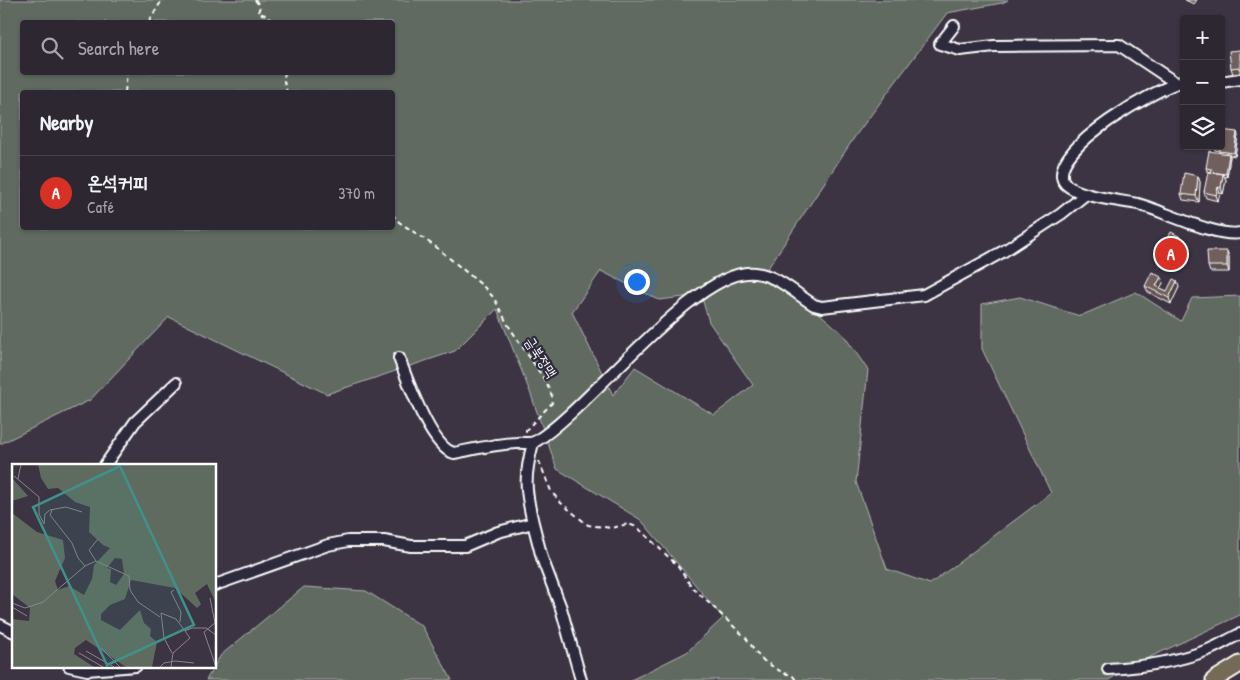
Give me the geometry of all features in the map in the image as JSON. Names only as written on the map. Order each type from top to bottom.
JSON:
[{"type":"highway","points":[[1214,680],[1240,664]]},
{"type":"street","points":[[954,26],[940,44],[960,50],[994,46],[1119,44],[1180,82]]},
{"type":"street","points":[[1225,81],[1240,79]]},
{"type":"street","points":[[1180,82],[1146,97],[1114,117],[1070,156],[1063,167],[1063,180],[1071,189],[1086,194],[1144,206],[1209,228],[1240,233]]},
{"type":"street","points":[[581,680],[561,608],[542,558],[525,485],[526,469],[534,443],[559,425],[682,308],[733,274],[755,272],[766,276],[814,305],[822,307],[924,295],[1004,251],[1061,214],[1086,194]]},
{"type":"street","points":[[399,358],[412,392],[437,439],[447,451],[454,453],[518,442],[534,443]]},
{"type":"street","points":[[106,464],[135,422],[176,383]]},
{"type":"street","points":[[216,584],[328,545],[357,541],[411,546],[465,546],[498,532],[533,523]]},
{"type":"street","points":[[0,625],[12,631]]},
{"type":"street","points":[[1108,670],[1148,666],[1185,657],[1210,649],[1240,634]]},
{"type":"street","points":[[78,668],[87,670],[112,668]]},
{"type":"path","points":[[151,20],[162,0]]},
{"type":"path","points":[[255,0],[260,6],[258,14],[266,15],[271,20]]},
{"type":"path","points":[[125,90],[127,75]]},
{"type":"path","points":[[284,75],[283,78],[286,90]]},
{"type":"path","name":"금북정맥","points":[[395,217],[436,247],[483,286],[494,298],[508,325],[546,382],[552,396],[552,403],[526,430],[526,437],[534,443],[551,492],[561,503],[588,525],[612,528],[628,524],[637,526],[678,566],[692,587],[746,638],[762,659],[784,673],[792,675],[796,680]]},
{"type":"green space","points":[[0,0],[1008,0],[1002,3],[947,13],[856,135],[762,277],[803,299],[843,334],[868,370],[856,482],[887,569],[930,584],[1051,493],[982,349],[982,304],[1020,297],[1080,316],[1136,292],[1181,321],[1192,298],[1240,296],[1240,615],[1127,668],[1109,680],[631,680],[687,652],[723,618],[641,520],[557,469],[530,392],[497,309],[455,351],[327,394],[169,317],[90,400],[0,444]],"holes":[[[601,271],[659,300],[701,295],[709,322],[753,385],[714,415],[635,367],[613,395],[572,312]]]},
{"type":"green space","points":[[304,587],[366,591],[422,626],[452,680],[206,680],[213,668],[216,668],[216,663],[221,655]]},
{"type":"building","points":[[1240,50],[1240,69],[1239,67],[1231,68],[1229,51]]},
{"type":"building","points":[[1225,130],[1237,132],[1234,153],[1219,151],[1225,150]]},
{"type":"building","points":[[1209,151],[1229,154],[1226,174],[1211,172],[1212,169],[1206,168]]},
{"type":"building","points":[[1208,172],[1223,174],[1221,188],[1218,187],[1216,195],[1204,192]]},
{"type":"building","points":[[1184,173],[1198,176],[1196,196],[1181,194]]},
{"type":"building","points":[[1171,232],[1179,236],[1166,263],[1158,259]]},
{"type":"building","points":[[1207,251],[1227,251],[1227,266],[1208,266]]},
{"type":"building","points":[[1152,272],[1161,277],[1156,286],[1167,291],[1173,279],[1177,281],[1169,298],[1145,286]]},
{"type":"place","name":"온석커피","points":[[1171,254]]}]
